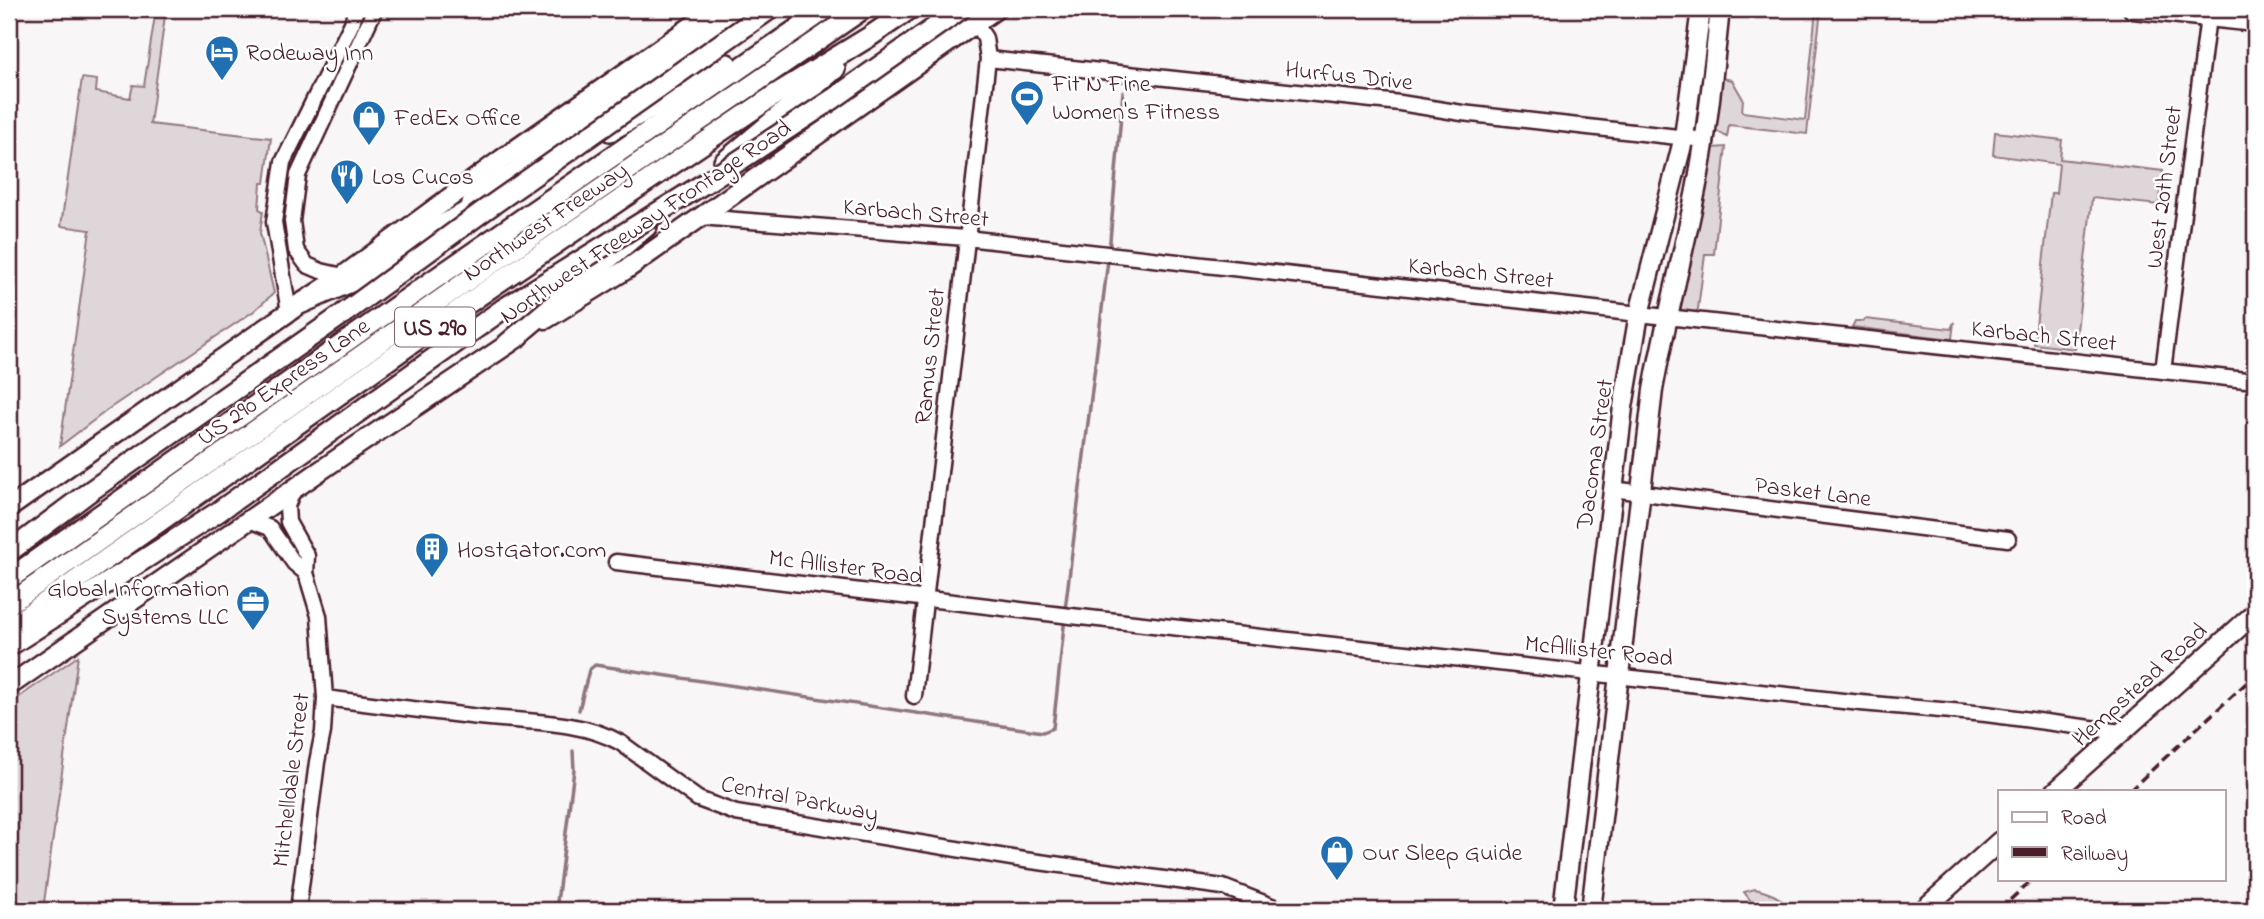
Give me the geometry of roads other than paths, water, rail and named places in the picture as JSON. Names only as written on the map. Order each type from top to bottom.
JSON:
[{"type":"highway","points":[[437,228],[741,9]]},
{"type":"highway","points":[[9,552],[89,492],[770,9]]},
{"type":"highway","name":"Northwest Freeway","points":[[9,579],[432,281],[826,9]]},
{"type":"highway","name":"US 290 Express Lane","points":[[9,604],[471,278],[863,9]]},
{"type":"highway","name":"Northwest Freeway","points":[[9,628],[490,288],[776,94],[909,9]]},
{"type":"highway","points":[[9,646],[218,512],[503,309],[705,183],[833,99],[961,9]]},
{"type":"highway","points":[[508,344],[832,72],[869,37]]},
{"type":"highway","points":[[294,308],[353,281],[437,228],[740,57],[770,48]]},
{"type":"main road","points":[[9,508],[343,276],[502,159],[716,9]]},
{"type":"main road","name":"Northwest Freeway Frontage Road","points":[[9,686],[294,488],[508,344],[627,269],[996,9]]},
{"type":"main road","name":"Dacoma Street","points":[[1563,910],[1623,407],[1639,314],[1684,137],[1701,9]]},
{"type":"main road","name":"Dacoma Street","points":[[1591,910],[1653,390],[1666,317],[1699,177],[1720,9]]},
{"type":"main road","points":[[2133,9],[2208,13],[2255,22]]},
{"type":"main road","name":"Hempstead Road","points":[[2057,790],[2255,613]]},
{"type":"main road","points":[[1923,910],[1998,843]]},
{"type":"street","points":[[294,308],[274,222],[283,162],[352,23],[356,9]]},
{"type":"street","points":[[343,276],[307,265],[296,250],[292,221],[298,175],[375,9]]},
{"type":"street","name":"West 20th Street","points":[[2163,371],[2208,13]]},
{"type":"street","name":"Ramus Street","points":[[914,696],[988,59],[985,38],[975,23]]},
{"type":"street","name":"Hurfus Drive","points":[[988,59],[1388,102],[1462,113],[1705,140]]},
{"type":"street","name":"Karbach Street","points":[[700,218],[966,238],[2255,381]]},
{"type":"street","name":"Mitchelldale Street","points":[[294,488],[287,506],[288,522],[307,556],[306,573],[320,616],[325,698],[323,732],[298,910]]},
{"type":"street","name":"Pasket Lane","points":[[1612,489],[2008,539]]},
{"type":"street","name":"Mitchelldale Street","points":[[249,520],[270,528],[294,563],[306,573]]},
{"type":"street","name":"Mc Allister Road","points":[[616,562],[1064,615]]},
{"type":"street","name":"McAllister Road","points":[[1064,615],[1861,703],[1986,714],[2121,732]]},
{"type":"street","name":"Central Parkway","points":[[325,698],[559,725],[587,731],[621,743],[698,800],[736,813],[1024,860],[1223,887],[1282,910]]},
{"type":"waterway","points":[[1109,252],[1123,92]]},
{"type":"waterway","points":[[1065,610],[1108,260]]},
{"type":"waterway","points":[[579,710],[589,670],[595,665],[1043,732],[1053,728],[1065,617]]},
{"type":"waterway","points":[[556,910],[574,770],[573,751]]},
{"type":"railway","points":[[2130,790],[2255,675]]},
{"type":"railway","points":[[1999,910],[2032,880]]},
{"type":"place","name":"Rodeway Inn","points":[[222,82]]},
{"type":"place","name":"Fit N Fine Women's Fitness","points":[[1027,127]]},
{"type":"place","name":"FedEx Office","points":[[369,147]]},
{"type":"place","name":"Los Cucos","points":[[347,206]]},
{"type":"place","name":"HostGator.com","points":[[432,579]]},
{"type":"place","name":"Global Information Systems LLC","points":[[253,632]]},
{"type":"place","name":"Our Sleep Guide","points":[[1337,882]]}]
